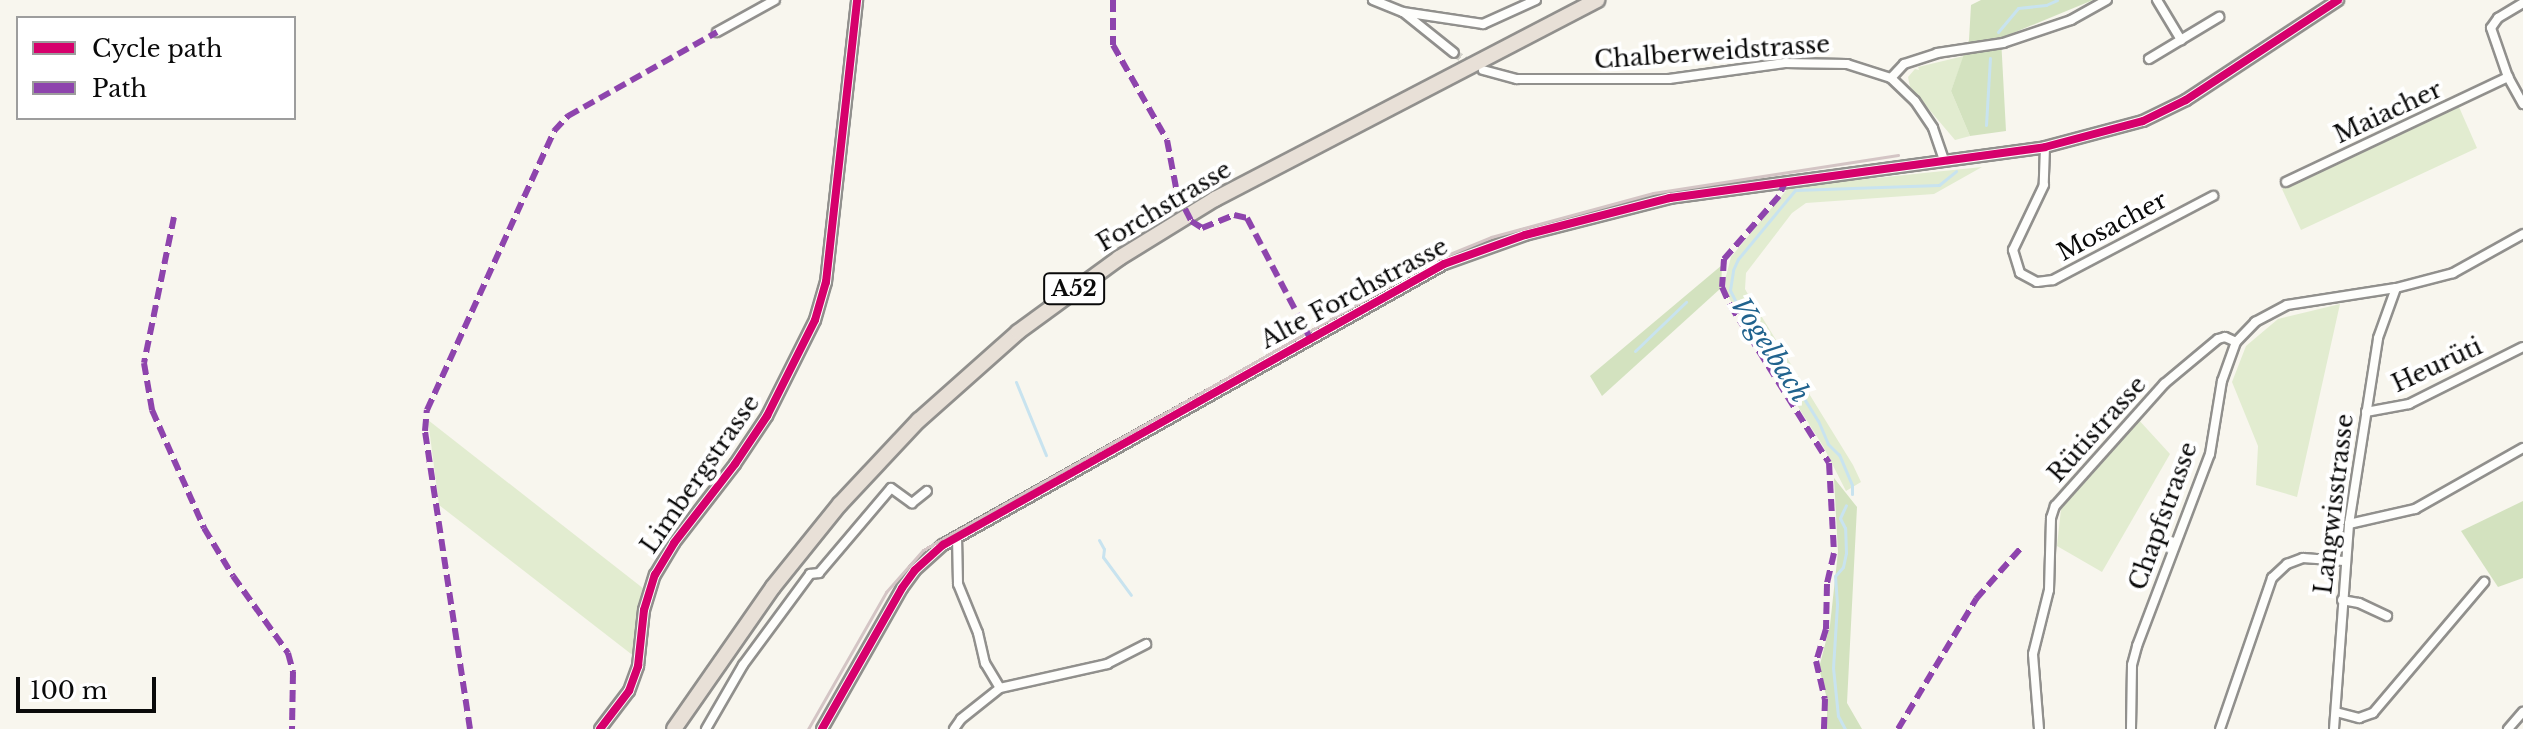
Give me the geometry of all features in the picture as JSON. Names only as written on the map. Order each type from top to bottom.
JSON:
[{"type":"highway","name":"Forchstrasse","points":[[666,729],[769,581],[834,500],[909,420],[1019,322],[1099,263],[1178,212],[1583,0]]},
{"type":"highway","name":"Forchstrasse","points":[[674,729],[773,587],[840,504],[940,400],[1027,325],[1138,245],[1215,199],[1597,0]]},
{"type":"street","points":[[717,32],[775,0]]},
{"type":"street","name":"Limbergstrasse","points":[[600,729],[629,691],[638,666],[644,610],[655,575],[674,543],[735,464],[767,416],[815,320],[826,282],[857,0]]},
{"type":"street","points":[[1373,0],[1403,12],[1483,24],[1536,0]]},
{"type":"street","points":[[1891,78],[1904,64],[1937,53],[2003,43],[2071,20],[2107,0]]},
{"type":"street","points":[[2157,0],[2181,40]]},
{"type":"street","name":"Alte Forchstrasse","points":[[822,729],[902,588],[923,562],[957,536],[1242,375],[1299,347],[1418,277],[1469,253],[1525,235],[1670,198],[2045,147],[2143,121],[2186,100],[2338,0]]},
{"type":"street","points":[[2523,3],[2498,18],[2491,28],[2508,77],[2523,104]]},
{"type":"street","points":[[1403,12],[1454,53]]},
{"type":"street","points":[[2149,59],[2219,17]]},
{"type":"street","name":"Chalberweidstrasse","points":[[1483,70],[1517,79],[1669,79],[1785,63],[1847,64],[1891,78],[1915,101],[1933,128],[1944,160]]},
{"type":"street","name":"Maiacher","points":[[2286,182],[2508,77]]},
{"type":"street","name":"Mosacher","points":[[2045,147],[2044,185],[2013,250],[2020,273],[2037,282],[2053,280],[2213,196]]},
{"type":"street","name":"Chapfstrasse","points":[[2131,729],[2132,665],[2137,646],[2210,454],[2222,381],[2236,342],[2255,322],[2287,305],[2396,288],[2453,273],[2523,234]]},
{"type":"street","name":"Langwisstrasse","points":[[2334,729],[2349,524],[2378,338],[2396,288]]},
{"type":"street","name":"Rütistrasse","points":[[2039,729],[2033,654],[2049,590],[2051,518],[2055,506],[2130,418],[2164,384],[2218,339],[2225,337],[2236,342]]},
{"type":"street","name":"Heurüti","points":[[2366,412],[2409,404],[2523,347]]},
{"type":"street","points":[[2349,524],[2415,509],[2523,448]]},
{"type":"street","points":[[706,729],[743,665],[810,574],[819,573],[891,488],[912,503],[927,491]]},
{"type":"street","points":[[957,536],[958,584],[978,633],[985,663],[1000,688]]},
{"type":"street","points":[[2220,729],[2272,578],[2287,564],[2303,558],[2344,561]]},
{"type":"street","points":[[2336,712],[2359,718],[2373,713],[2484,582]]},
{"type":"street","points":[[2342,600],[2359,603],[2387,616]]},
{"type":"street","points":[[954,729],[961,719],[1000,688],[1107,664],[1146,644]]},
{"type":"street","points":[[2508,729],[2523,712]]},
{"type":"green space","points":[[1981,0],[2093,0],[2001,38],[2006,131],[1970,136],[1951,91],[1969,40],[1971,5]]},
{"type":"green space","points":[[1964,56],[1951,91],[1970,136],[1955,140],[1910,87],[1908,77],[1915,69],[1919,70],[1918,67]]},
{"type":"green space","points":[[2459,107],[2477,148],[2301,230],[2282,189]]},
{"type":"green space","points":[[1982,167],[1934,194],[1806,203],[1792,213],[1746,273],[1745,289],[1861,482],[1846,491],[1823,446],[1727,295],[1725,280],[1731,257],[1789,187]]},
{"type":"green space","points":[[1722,265],[1721,288],[1602,396],[1590,376]]},
{"type":"green space","points":[[2340,304],[2297,497],[2256,485],[2258,446],[2232,382],[2246,346],[2278,319]]},
{"type":"green space","points":[[2137,418],[2170,454],[2102,572],[2057,546],[2061,509]]},
{"type":"green space","points":[[428,420],[644,589],[635,657],[439,505]]},
{"type":"green space","points":[[1834,478],[1857,507],[1847,703],[1862,729],[1827,729],[1827,699],[1819,668],[1830,625],[1838,552]]},
{"type":"green space","points":[[2523,501],[2523,578],[2498,587],[2461,531]]},
{"type":"waterway","name":"Vogelbach","points":[[1998,32],[2018,8],[2046,5],[2057,0]]},
{"type":"waterway","name":"Vogelbach","points":[[1986,125],[1990,58]]},
{"type":"waterway","name":"Vogelbach","points":[[1852,494],[1852,485],[1839,455],[1828,444],[1818,421],[1785,368],[1759,338],[1738,306],[1730,290],[1733,270],[1738,259],[1795,190],[1939,185],[1956,171]]},
{"type":"waterway","points":[[1635,351],[1686,302]]},
{"type":"waterway","points":[[1016,382],[1046,455]]},
{"type":"waterway","name":"Vogelbach","points":[[1845,729],[1838,716],[1833,668],[1837,604],[1835,576],[1843,567],[1846,553],[1845,528],[1840,518],[1846,505]]},
{"type":"waterway","points":[[1099,540],[1104,549],[1103,557],[1131,595]]},
{"type":"tunnel","points":[[1454,53],[1474,66]]},
{"type":"railway","points":[[808,729],[886,592],[923,550],[1435,260],[1491,237],[1653,193],[1898,155]]},
{"type":"marked path","points":[[1113,0],[1113,45],[1167,140],[1177,193],[1191,221],[1202,228],[1234,215],[1247,218],[1311,340]]},
{"type":"marked path","points":[[470,729],[425,431],[427,410],[554,131],[568,116],[717,32]]},
{"type":"marked path","points":[[1786,180],[1779,196],[1724,259],[1722,287],[1730,305],[1829,463],[1834,553],[1827,584],[1826,629],[1816,661],[1825,699],[1824,729]]},
{"type":"marked path","points":[[174,217],[144,363],[152,410],[204,528],[233,576],[288,653],[293,672],[292,729]]},
{"type":"marked path","points":[[1898,729],[1976,599],[2020,549]]},
{"type":"cycle path","points":[[600,729],[629,691],[638,666],[644,610],[655,575],[674,543],[735,464],[767,416],[815,320],[826,282],[857,0]]},
{"type":"cycle path","points":[[822,729],[902,588],[915,570],[943,545],[1444,264],[1525,235],[1670,198],[2045,147],[2143,121],[2186,100],[2338,0]]}]
